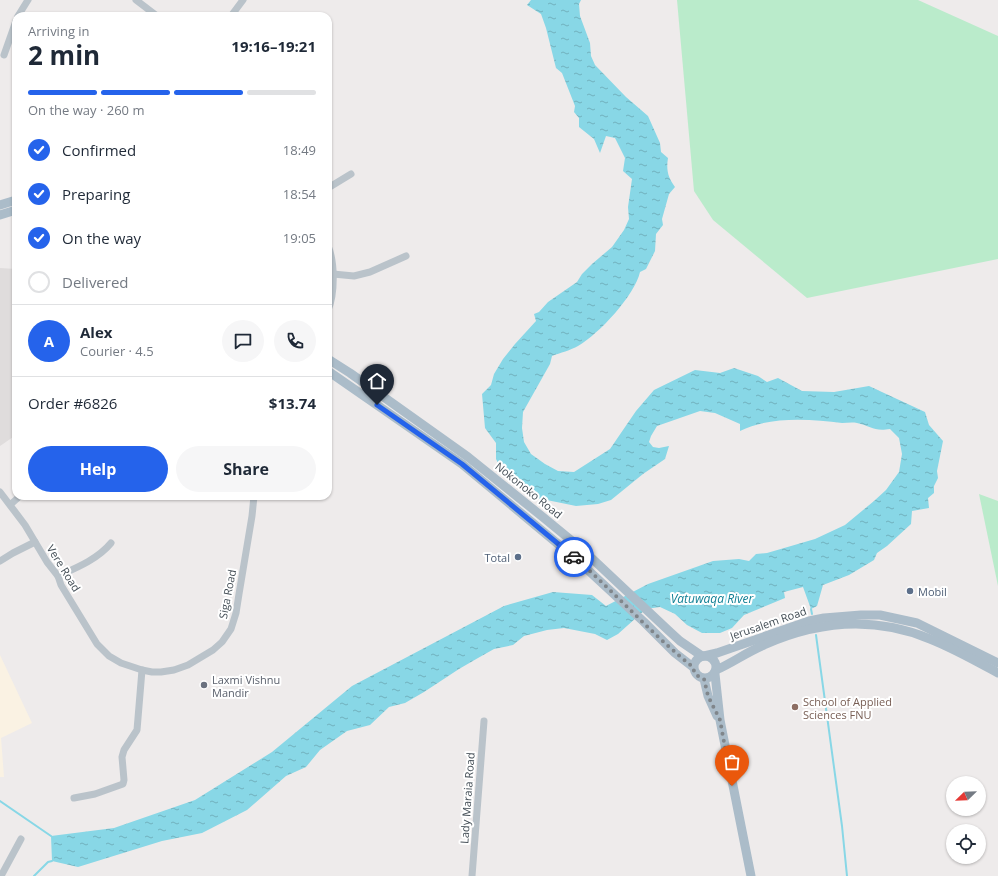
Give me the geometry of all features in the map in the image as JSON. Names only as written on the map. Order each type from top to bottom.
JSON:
[{"type":"main road","points":[[0,205],[12,201]]},
{"type":"main road","points":[[0,215],[12,211]]},
{"type":"main road","name":"Nokonoko Road","points":[[332,362],[462,452],[490,480],[620,599],[675,653],[693,667]]},
{"type":"main road","name":"Nokonoko Road","points":[[332,374],[462,464],[490,480],[583,550],[680,641],[703,656]]},
{"type":"main road","name":"Jerusalem Road","points":[[703,656],[717,653],[809,621],[824,618],[880,615],[918,623],[998,663]]},
{"type":"main road","name":"Jerusalem Road","points":[[715,672],[763,645],[803,630],[824,626],[847,625],[889,626],[915,634],[930,639],[998,673]]},
{"type":"main road","points":[[715,672],[710,678],[704,679],[695,674],[693,667],[696,660],[703,656],[708,656],[714,660],[716,667],[715,672],[720,720],[750,876]]},
{"type":"main road","points":[[704,679],[708,696],[720,720]]},
{"type":"street","points":[[20,12],[28,0]]},
{"type":"street","points":[[136,0],[152,12]]},
{"type":"street","points":[[234,12],[243,0]]},
{"type":"street","points":[[4,55],[12,32]]},
{"type":"street","points":[[332,186],[352,174]]},
{"type":"street","points":[[333,274],[354,276],[370,272],[406,256]]},
{"type":"street","points":[[332,261],[332,295]]},
{"type":"street","name":"Vere Road","points":[[0,492],[11,504],[26,525],[47,562],[58,576],[97,644],[109,656]]},
{"type":"street","points":[[11,504],[16,500]]},
{"type":"street","name":"Siga Road","points":[[109,656],[121,663],[142,670],[161,672],[174,670],[188,665],[213,650],[228,635],[236,613],[254,500]]},
{"type":"street","points":[[0,561],[35,542]]},
{"type":"street","points":[[58,576],[95,557],[111,543]]},
{"type":"street","points":[[74,798],[95,794],[123,784],[122,757],[124,750],[137,730],[142,670]]},
{"type":"street","name":"Lady Maraia Road","points":[[472,876],[484,721]]},
{"type":"street","points":[[0,876],[21,839]]},
{"type":"shaded area","points":[[0,268],[12,269],[12,438],[0,446]]},
{"type":"shaded area","points":[[0,655],[32,723],[1,738],[4,777],[0,777]]},
{"type":"green space","points":[[677,0],[918,0],[998,36],[998,259],[807,298],[713,220],[694,191]]},
{"type":"green space","points":[[979,494],[998,501],[998,586]]},
{"type":"water","name":"Vatuwaqa River","points":[[531,0],[581,0],[579,4],[580,16],[590,43],[591,56],[595,65],[626,97],[648,116],[660,143],[661,152],[668,158],[668,174],[675,187],[669,194],[662,219],[663,225],[656,234],[655,251],[646,269],[640,272],[637,281],[624,302],[596,333],[575,347],[552,356],[550,364],[523,412],[522,428],[524,442],[531,454],[558,471],[574,472],[610,449],[636,411],[654,390],[695,370],[720,373],[734,368],[758,376],[767,382],[778,378],[802,391],[834,392],[869,386],[925,412],[929,425],[943,441],[937,471],[938,478],[934,486],[934,493],[928,498],[929,508],[912,511],[911,524],[877,553],[874,560],[849,575],[823,585],[817,606],[811,609],[803,587],[784,592],[785,598],[744,615],[732,628],[720,633],[702,633],[687,625],[675,614],[660,607],[646,609],[618,634],[607,640],[595,634],[564,628],[547,630],[524,636],[513,645],[494,649],[478,658],[405,703],[389,707],[370,725],[347,731],[320,750],[306,767],[286,776],[247,810],[202,833],[162,841],[78,867],[52,861],[51,836],[114,828],[195,800],[272,752],[352,686],[504,606],[553,592],[592,595],[606,606],[648,584],[713,561],[739,559],[749,561],[756,554],[767,553],[815,539],[845,525],[886,490],[899,472],[902,454],[899,438],[890,429],[880,430],[855,423],[817,420],[790,420],[764,423],[740,431],[740,424],[715,413],[700,411],[657,426],[649,442],[653,447],[659,448],[669,446],[665,459],[643,474],[611,500],[598,504],[576,506],[532,497],[501,469],[496,459],[496,443],[485,428],[482,394],[491,385],[494,374],[503,359],[536,321],[534,314],[539,312],[548,302],[577,282],[582,274],[592,264],[612,247],[624,230],[629,219],[628,207],[632,179],[623,171],[625,158],[615,138],[606,136],[600,153],[594,139],[579,127],[579,118],[574,112],[575,106],[562,73],[556,68],[541,14],[527,5]]},
{"type":"waterway","points":[[811,609],[812,614]]},
{"type":"waterway","points":[[816,635],[842,826],[847,876]]},
{"type":"waterway","points":[[0,801],[51,836]]},
{"type":"waterway","points":[[34,876],[48,862],[52,861]]},
{"type":"way so far","points":[[574,557],[675,653],[693,667],[695,674],[704,679],[708,696],[720,720],[732,786]]},
{"type":"place","name":"Total","points":[[518,557]]},
{"type":"place","name":"Mobil","points":[[910,591]]},
{"type":"place","name":"Laxmi Vishnu Mandir","points":[[204,685]]},
{"type":"place","name":"School of Applied Sciences FNU","points":[[795,707]]},
{"type":"route","points":[[377,405],[462,464],[574,557]]}]
